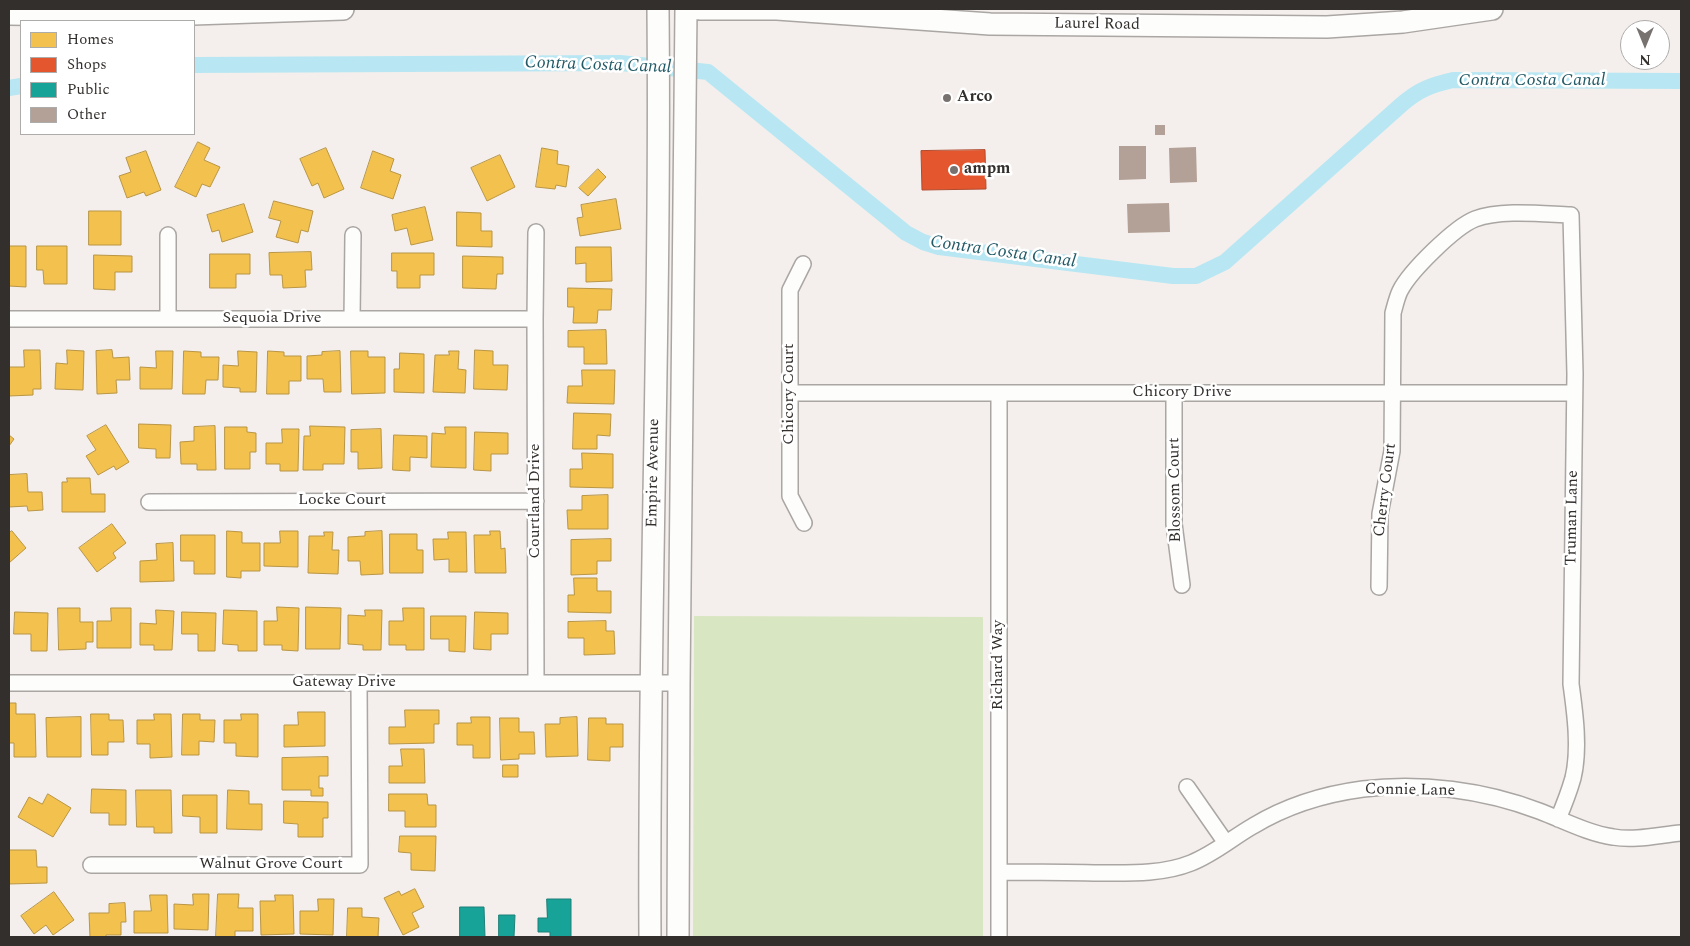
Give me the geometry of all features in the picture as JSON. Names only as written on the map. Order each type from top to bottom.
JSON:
[{"type":"main road","points":[[9,14],[133,16],[343,9]]},
{"type":"main road","name":"Empire Avenue","points":[[650,937],[651,683],[657,347],[658,9]]},
{"type":"main road","name":"Empire Avenue","points":[[678,937],[686,9]]},
{"type":"main road","name":"Laurel Road","points":[[700,9],[777,9],[990,24],[1135,17],[1327,27],[1403,22],[1492,9]]},
{"type":"street","name":"Cherry Court","points":[[1379,586],[1380,514],[1392,451],[1393,313],[1400,292],[1413,272],[1455,232],[1474,219],[1497,214],[1571,215]]},
{"type":"street","name":"Truman Lane","points":[[1558,819],[1571,784],[1575,765],[1576,720],[1571,684],[1574,394],[1571,215]]},
{"type":"street","name":"Courtland Drive","points":[[536,232],[536,682]]},
{"type":"street","points":[[168,235],[168,319]]},
{"type":"street","points":[[352,235],[352,319]]},
{"type":"street","name":"Chicory Court","points":[[803,264],[790,290],[790,496],[804,523]]},
{"type":"street","name":"Sequoia Drive","points":[[9,319],[535,319]]},
{"type":"street","name":"Chicory Drive","points":[[790,393],[1574,394]]},
{"type":"street","name":"Richard Way","points":[[999,393],[999,937]]},
{"type":"street","name":"Blossom Court","points":[[1174,394],[1174,524],[1182,585]]},
{"type":"street","name":"Locke Court","points":[[148,502],[536,501]]},
{"type":"street","name":"Gateway Drive","points":[[9,683],[679,683]]},
{"type":"street","name":"Walnut Grove Court","points":[[90,865],[360,865],[359,683]]},
{"type":"street","points":[[1187,787],[1226,843]]},
{"type":"street","name":"Connie Lane","points":[[999,872],[1132,873],[1159,871],[1190,863],[1265,819],[1301,804],[1363,789],[1404,788],[1474,792],[1506,800],[1580,828],[1613,838],[1635,838],[1681,833]]},
{"type":"green space","points":[[694,616],[983,617],[983,937],[693,937]]},
{"type":"building: Homes","points":[[198,142],[210,148],[204,160],[220,167],[210,187],[202,184],[196,197],[175,187]]},
{"type":"building: Homes","points":[[326,148],[344,189],[324,198],[318,183],[312,186],[300,159]]},
{"type":"building: Homes","points":[[542,148],[558,151],[557,164],[569,166],[566,187],[556,185],[555,189],[536,187]]},
{"type":"building: Homes","points":[[146,151],[161,190],[146,196],[144,192],[127,198],[119,176],[131,172],[126,158]]},
{"type":"building: Homes","points":[[373,151],[394,159],[390,171],[401,175],[393,199],[361,188]]},
{"type":"building: Homes","points":[[500,155],[515,187],[487,201],[471,168]]},
{"type":"building: Homes","points":[[598,169],[606,177],[588,196],[579,188]]},
{"type":"building: Homes","points":[[616,199],[621,229],[580,236],[577,218],[583,217],[581,205]]},
{"type":"building: Homes","points":[[274,201],[313,211],[308,232],[301,230],[298,243],[276,237],[281,221],[269,218]]},
{"type":"building: Homes","points":[[244,204],[253,232],[222,242],[219,230],[212,232],[207,215]]},
{"type":"building: Homes","points":[[425,207],[433,240],[411,245],[407,228],[395,231],[392,215]]},
{"type":"building: Homes","points":[[89,211],[121,211],[121,245],[89,245]]},
{"type":"building: Homes","points":[[457,212],[481,213],[481,231],[492,231],[492,247],[457,246]]},
{"type":"building: Homes","points":[[9,246],[26,246],[26,287],[9,286]]},
{"type":"building: Homes","points":[[37,246],[67,246],[67,284],[44,284],[43,270],[37,270]]},
{"type":"building: Homes","points":[[576,247],[611,247],[612,281],[586,282],[586,263],[576,264]]},
{"type":"building: Homes","points":[[311,252],[312,270],[305,270],[306,287],[283,288],[282,275],[270,275],[269,253]]},
{"type":"building: Homes","points":[[392,253],[434,253],[434,275],[420,275],[420,288],[397,288],[397,271],[392,271]]},
{"type":"building: Homes","points":[[210,254],[250,254],[250,274],[236,274],[236,288],[210,288]]},
{"type":"building: Homes","points":[[94,255],[132,256],[132,272],[115,272],[115,290],[94,289]]},
{"type":"building: Homes","points":[[463,256],[503,257],[503,274],[497,274],[496,289],[463,288]]},
{"type":"building: Homes","points":[[568,288],[612,289],[611,310],[598,310],[597,323],[573,323],[574,307],[568,307]]},
{"type":"building: Homes","points":[[606,330],[607,364],[584,364],[584,347],[568,347],[568,331]]},
{"type":"building: Homes","points":[[24,350],[40,350],[41,389],[33,389],[33,395],[9,396],[9,367],[24,367]]},
{"type":"building: Homes","points":[[67,350],[84,351],[83,390],[55,389],[56,363],[67,364]]},
{"type":"building: Homes","points":[[112,350],[113,358],[129,357],[130,380],[116,380],[117,393],[97,394],[96,351]]},
{"type":"building: Homes","points":[[475,350],[493,351],[493,365],[508,365],[507,390],[474,389]]},
{"type":"building: Homes","points":[[156,351],[173,351],[172,389],[140,389],[140,367],[156,368]]},
{"type":"building: Homes","points":[[184,351],[201,352],[201,357],[219,357],[218,380],[206,380],[205,394],[183,394]]},
{"type":"building: Homes","points":[[238,351],[257,352],[256,392],[240,392],[240,388],[223,387],[223,365],[238,366]]},
{"type":"building: Homes","points":[[268,351],[284,352],[284,356],[301,356],[301,381],[289,381],[289,394],[267,394]]},
{"type":"building: Homes","points":[[340,351],[341,392],[324,392],[323,379],[307,379],[307,356],[322,355],[322,352]]},
{"type":"building: Homes","points":[[351,351],[368,351],[368,357],[385,357],[385,393],[352,394]]},
{"type":"building: Homes","points":[[449,351],[459,351],[458,369],[466,370],[465,393],[433,392],[435,355],[449,355]]},
{"type":"building: Homes","points":[[400,353],[424,354],[424,393],[394,392],[394,369],[399,369]]},
{"type":"building: Homes","points":[[582,370],[615,370],[614,404],[567,403],[568,386],[582,386]]},
{"type":"building: Homes","points":[[574,413],[611,414],[610,436],[597,435],[597,449],[573,449]]},
{"type":"building: Homes","points":[[139,424],[171,425],[170,458],[156,458],[156,449],[139,448]]},
{"type":"building: Homes","points":[[106,425],[129,462],[116,470],[114,466],[98,475],[86,456],[96,450],[87,436]]},
{"type":"building: Homes","points":[[215,426],[216,470],[197,470],[197,464],[181,464],[180,442],[194,441],[194,427]]},
{"type":"building: Homes","points":[[310,426],[345,427],[344,464],[323,464],[323,470],[303,470],[304,436],[310,436]]},
{"type":"building: Homes","points":[[225,427],[247,427],[247,432],[256,433],[256,452],[250,452],[250,469],[225,469]]},
{"type":"building: Homes","points":[[445,427],[466,427],[466,468],[431,467],[432,433],[445,434]]},
{"type":"building: Homes","points":[[282,429],[299,429],[298,471],[280,471],[280,464],[266,464],[266,443],[282,443]]},
{"type":"building: Homes","points":[[381,429],[382,468],[358,469],[358,452],[351,452],[351,430]]},
{"type":"building: Homes","points":[[475,432],[508,433],[508,454],[491,454],[491,471],[474,470]]},
{"type":"building: Homes","points":[[9,435],[14,439],[9,446]]},
{"type":"building: Homes","points":[[394,435],[427,436],[427,458],[410,457],[410,471],[393,470]]},
{"type":"building: Homes","points":[[582,453],[613,454],[613,488],[570,487],[570,469],[582,469]]},
{"type":"building: Homes","points":[[27,474],[28,492],[42,492],[43,510],[28,511],[27,506],[9,507],[9,475]]},
{"type":"building: Homes","points":[[67,478],[90,478],[91,494],[105,494],[105,512],[62,512],[62,482],[67,482]]},
{"type":"building: Homes","points":[[608,495],[608,529],[568,529],[567,510],[582,510],[582,496]]},
{"type":"building: Homes","points":[[112,524],[126,543],[113,553],[116,558],[97,572],[79,548]]},
{"type":"building: Homes","points":[[12,531],[26,548],[9,563],[9,533]]},
{"type":"building: Homes","points":[[227,531],[242,532],[242,543],[260,543],[260,571],[241,571],[241,578],[227,577]]},
{"type":"building: Homes","points":[[280,531],[298,531],[298,567],[264,566],[264,543],[280,543]]},
{"type":"building: Homes","points":[[382,531],[383,574],[361,575],[360,561],[348,561],[348,537],[365,536],[365,532]]},
{"type":"building: Homes","points":[[490,531],[500,531],[501,549],[505,548],[506,573],[475,573],[474,535],[490,535]]},
{"type":"building: Homes","points":[[324,532],[333,532],[332,550],[339,550],[338,574],[308,573],[309,536],[324,536]]},
{"type":"building: Homes","points":[[448,532],[466,532],[467,572],[449,572],[449,559],[434,560],[433,539],[448,539]]},
{"type":"building: Homes","points":[[390,534],[417,534],[417,550],[423,550],[423,573],[390,573]]},
{"type":"building: Homes","points":[[181,535],[215,535],[215,574],[194,574],[194,561],[181,561]]},
{"type":"building: Homes","points":[[611,539],[611,561],[597,561],[597,574],[571,575],[571,540]]},
{"type":"building: Homes","points":[[173,543],[174,581],[140,582],[140,561],[157,560],[156,544]]},
{"type":"building: Homes","points":[[574,578],[597,578],[597,591],[611,591],[611,613],[568,612],[568,595],[574,595]]},
{"type":"building: Homes","points":[[277,607],[299,608],[298,651],[282,650],[282,645],[264,645],[264,621],[277,621]]},
{"type":"building: Homes","points":[[306,607],[341,608],[340,649],[306,649]]},
{"type":"building: Homes","points":[[58,608],[80,608],[80,622],[93,622],[93,642],[86,642],[86,649],[59,650]]},
{"type":"building: Homes","points":[[111,608],[131,608],[131,648],[97,648],[97,621],[111,621]]},
{"type":"building: Homes","points":[[403,608],[424,608],[424,650],[406,650],[406,645],[389,645],[389,621],[403,621]]},
{"type":"building: Homes","points":[[156,610],[174,611],[172,650],[154,650],[154,645],[140,645],[140,623],[156,624]]},
{"type":"building: Homes","points":[[224,610],[257,611],[257,651],[238,651],[238,645],[223,644]]},
{"type":"building: Homes","points":[[365,610],[382,610],[381,650],[363,650],[363,645],[348,644],[348,615],[365,616]]},
{"type":"building: Homes","points":[[15,612],[48,613],[47,651],[31,651],[31,634],[14,634]]},
{"type":"building: Homes","points":[[182,612],[216,613],[215,651],[198,651],[198,634],[182,634]]},
{"type":"building: Homes","points":[[475,612],[508,613],[508,634],[491,634],[491,650],[474,649]]},
{"type":"building: Homes","points":[[431,616],[466,616],[465,652],[449,651],[449,639],[431,639]]},
{"type":"building: Homes","points":[[606,621],[606,631],[614,631],[615,654],[584,655],[584,638],[568,638],[568,622]]},
{"type":"building: Homes","points":[[9,703],[16,703],[16,714],[35,714],[36,757],[14,757],[14,743],[9,743]]},
{"type":"building: Homes","points":[[405,710],[439,710],[439,724],[434,724],[434,743],[389,744],[389,727],[405,727]]},
{"type":"building: Homes","points":[[298,712],[325,712],[325,746],[284,747],[284,725],[298,725]]},
{"type":"building: Homes","points":[[91,714],[109,714],[109,720],[123,720],[124,742],[108,742],[108,755],[92,755]]},
{"type":"building: Homes","points":[[154,714],[171,714],[172,757],[150,758],[150,744],[137,744],[137,720],[154,720]]},
{"type":"building: Homes","points":[[183,714],[200,714],[200,720],[215,720],[214,742],[199,741],[199,755],[182,755]]},
{"type":"building: Homes","points":[[241,714],[258,714],[258,757],[236,756],[236,743],[224,743],[224,720],[241,720]]},
{"type":"building: Homes","points":[[81,717],[81,757],[47,757],[46,718]]},
{"type":"building: Homes","points":[[471,717],[490,717],[490,758],[473,758],[473,745],[457,745],[457,723],[471,723]]},
{"type":"building: Homes","points":[[577,717],[578,756],[546,757],[545,724],[560,724],[560,718]]},
{"type":"building: Homes","points":[[500,718],[519,718],[519,732],[534,732],[535,754],[519,754],[519,759],[501,760]]},
{"type":"building: Homes","points":[[589,718],[606,718],[606,724],[623,724],[623,747],[610,747],[610,761],[588,760]]},
{"type":"building: Homes","points":[[401,749],[424,749],[425,783],[389,783],[389,766],[402,766]]},
{"type":"building: Homes","points":[[328,757],[328,776],[319,776],[319,788],[323,788],[323,796],[311,796],[311,790],[282,790],[282,758]]},
{"type":"building: Homes","points":[[503,765],[518,765],[518,777],[503,777]]},
{"type":"building: Homes","points":[[92,789],[126,790],[126,825],[109,825],[109,813],[91,813]]},
{"type":"building: Homes","points":[[136,790],[171,790],[172,833],[154,833],[154,827],[137,827]]},
{"type":"building: Homes","points":[[228,790],[249,791],[249,804],[262,804],[262,830],[227,829]]},
{"type":"building: Homes","points":[[48,794],[71,808],[53,837],[18,817],[29,797],[42,804]]},
{"type":"building: Homes","points":[[389,794],[427,794],[428,805],[436,805],[436,827],[405,827],[405,811],[389,811]]},
{"type":"building: Homes","points":[[183,795],[217,795],[217,833],[200,833],[200,817],[183,816]]},
{"type":"building: Homes","points":[[284,801],[328,802],[328,818],[323,818],[323,837],[298,837],[298,824],[284,823]]},
{"type":"building: Homes","points":[[400,836],[436,836],[435,871],[411,870],[411,853],[399,852]]},
{"type":"building: Homes","points":[[9,850],[36,850],[37,867],[47,867],[47,883],[9,884]]},
{"type":"building: Homes","points":[[415,889],[424,907],[412,913],[419,927],[403,935],[384,898],[399,891],[401,895]]},
{"type":"building: Homes","points":[[54,892],[74,920],[53,935],[46,925],[34,934],[21,916]]},
{"type":"building: Homes","points":[[193,894],[209,894],[208,930],[174,929],[174,904],[193,905]]},
{"type":"building: Homes","points":[[218,894],[239,894],[238,908],[253,908],[253,931],[235,931],[235,937],[216,937]]},
{"type":"building: Homes","points":[[150,895],[167,895],[168,933],[134,933],[134,911],[151,911]]},
{"type":"building: Homes","points":[[275,895],[293,895],[294,934],[261,935],[260,901],[275,901]]},
{"type":"building: Homes","points":[[318,899],[334,899],[333,935],[300,934],[300,911],[318,911]]},
{"type":"building: Homes","points":[[125,903],[126,922],[121,922],[121,935],[90,937],[89,913],[109,913],[109,904]]},
{"type":"building: Homes","points":[[348,908],[362,908],[362,917],[379,918],[378,937],[347,937]]},
{"type":"building: Shops","name":"ampm","points":[[985,150],[986,189],[922,190],[921,151]]},
{"type":"building: Public","points":[[547,899],[571,899],[571,937],[550,937],[550,932],[538,932],[538,918],[547,918]]},
{"type":"building: Public","points":[[460,907],[484,907],[485,937],[460,937]]},
{"type":"building: Public","points":[[499,915],[515,915],[514,937],[499,937]]},
{"type":"building: Other","points":[[1155,125],[1165,125],[1165,135],[1155,135]]},
{"type":"building: Other","points":[[1119,146],[1146,146],[1146,179],[1119,180]]},
{"type":"building: Other","points":[[1196,147],[1197,182],[1170,183],[1169,148]]},
{"type":"building: Other","points":[[1169,203],[1170,232],[1128,233],[1127,204]]},
{"type":"waterway","name":"Contra Costa Canal","points":[[195,65],[620,63],[708,72],[906,233],[923,242],[939,247],[1173,276],[1196,276],[1225,262],[1401,105],[1413,95],[1431,86],[1453,80],[1681,81]]},
{"type":"waterway","name":"Contra Costa Canal","points":[[9,88],[20,86]]},
{"type":"place","name":"Arco","points":[[947,98]]},
{"type":"place","name":"ampm","points":[[954,170]]}]
